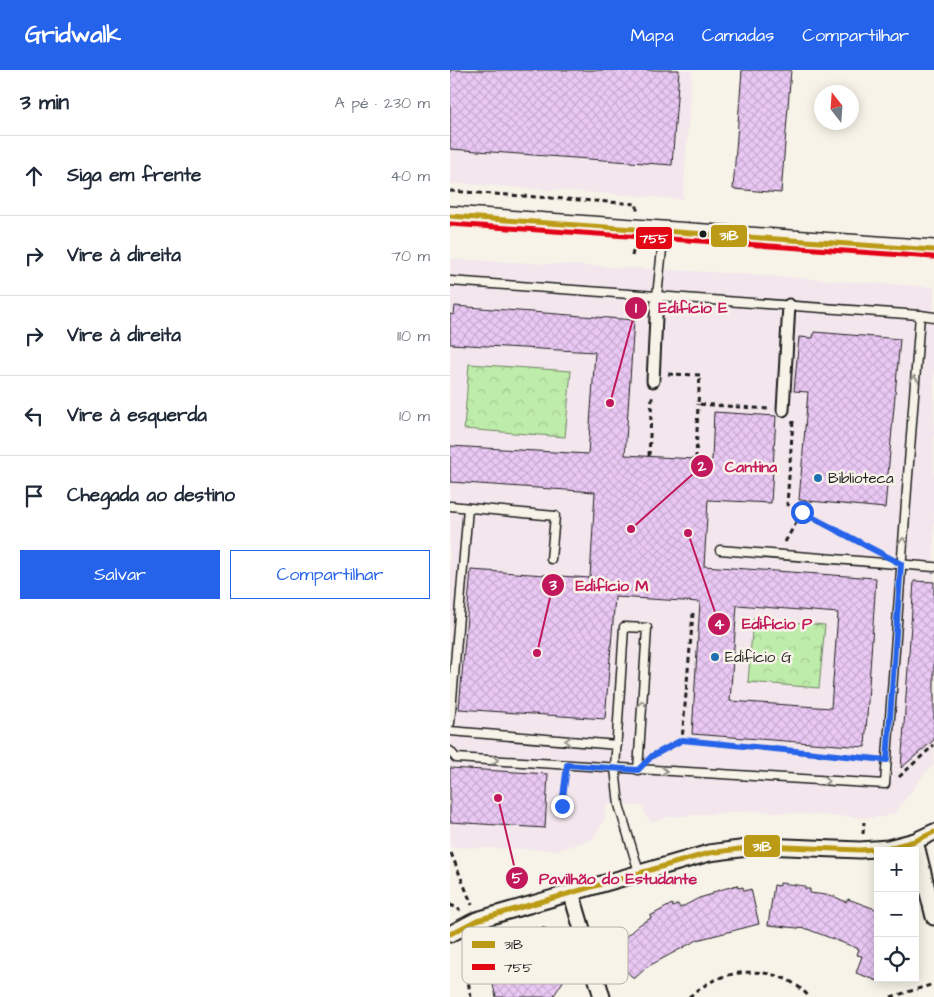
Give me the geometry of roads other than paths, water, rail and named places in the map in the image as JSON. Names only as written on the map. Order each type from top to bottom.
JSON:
[{"type":"street","points":[[450,216],[934,250]]},
{"type":"street","points":[[653,377],[657,296]]},
{"type":"street","points":[[783,410],[789,305]]},
{"type":"street","points":[[464,927],[478,920],[638,872],[709,853],[763,846],[860,850],[888,848],[915,841],[934,832]]},
{"type":"street","points":[[915,841],[934,918]]},
{"type":"street","points":[[571,892],[581,927]]},
{"type":"street","points":[[450,934],[462,928]]},
{"type":"street","points":[[598,984],[602,997]]},
{"type":"lane","points":[[657,296],[664,231]]},
{"type":"lane","points":[[450,281],[934,316]]},
{"type":"lane","points":[[450,751],[456,758],[885,784],[920,315]]},
{"type":"lane","points":[[450,506],[555,516],[551,559]]},
{"type":"lane","points":[[450,723],[468,508]]},
{"type":"lane","points":[[720,550],[934,567]]},
{"type":"lane","points":[[638,770],[647,628],[624,627],[615,768],[619,805],[638,872]]},
{"type":"lane","points":[[450,731],[617,744]]},
{"type":"place","name":"Edifício E","points":[[610,403]]},
{"type":"place","name":"Biblioteca","points":[[818,478]]},
{"type":"place","name":"Cantina","points":[[631,529]]},
{"type":"place","name":"Edifício P","points":[[688,533]]},
{"type":"place","name":"Edifício M","points":[[537,653]]},
{"type":"place","name":"Edifício G","points":[[715,657]]},
{"type":"place","name":"Pavilhão do Estudante","points":[[498,798]]}]
